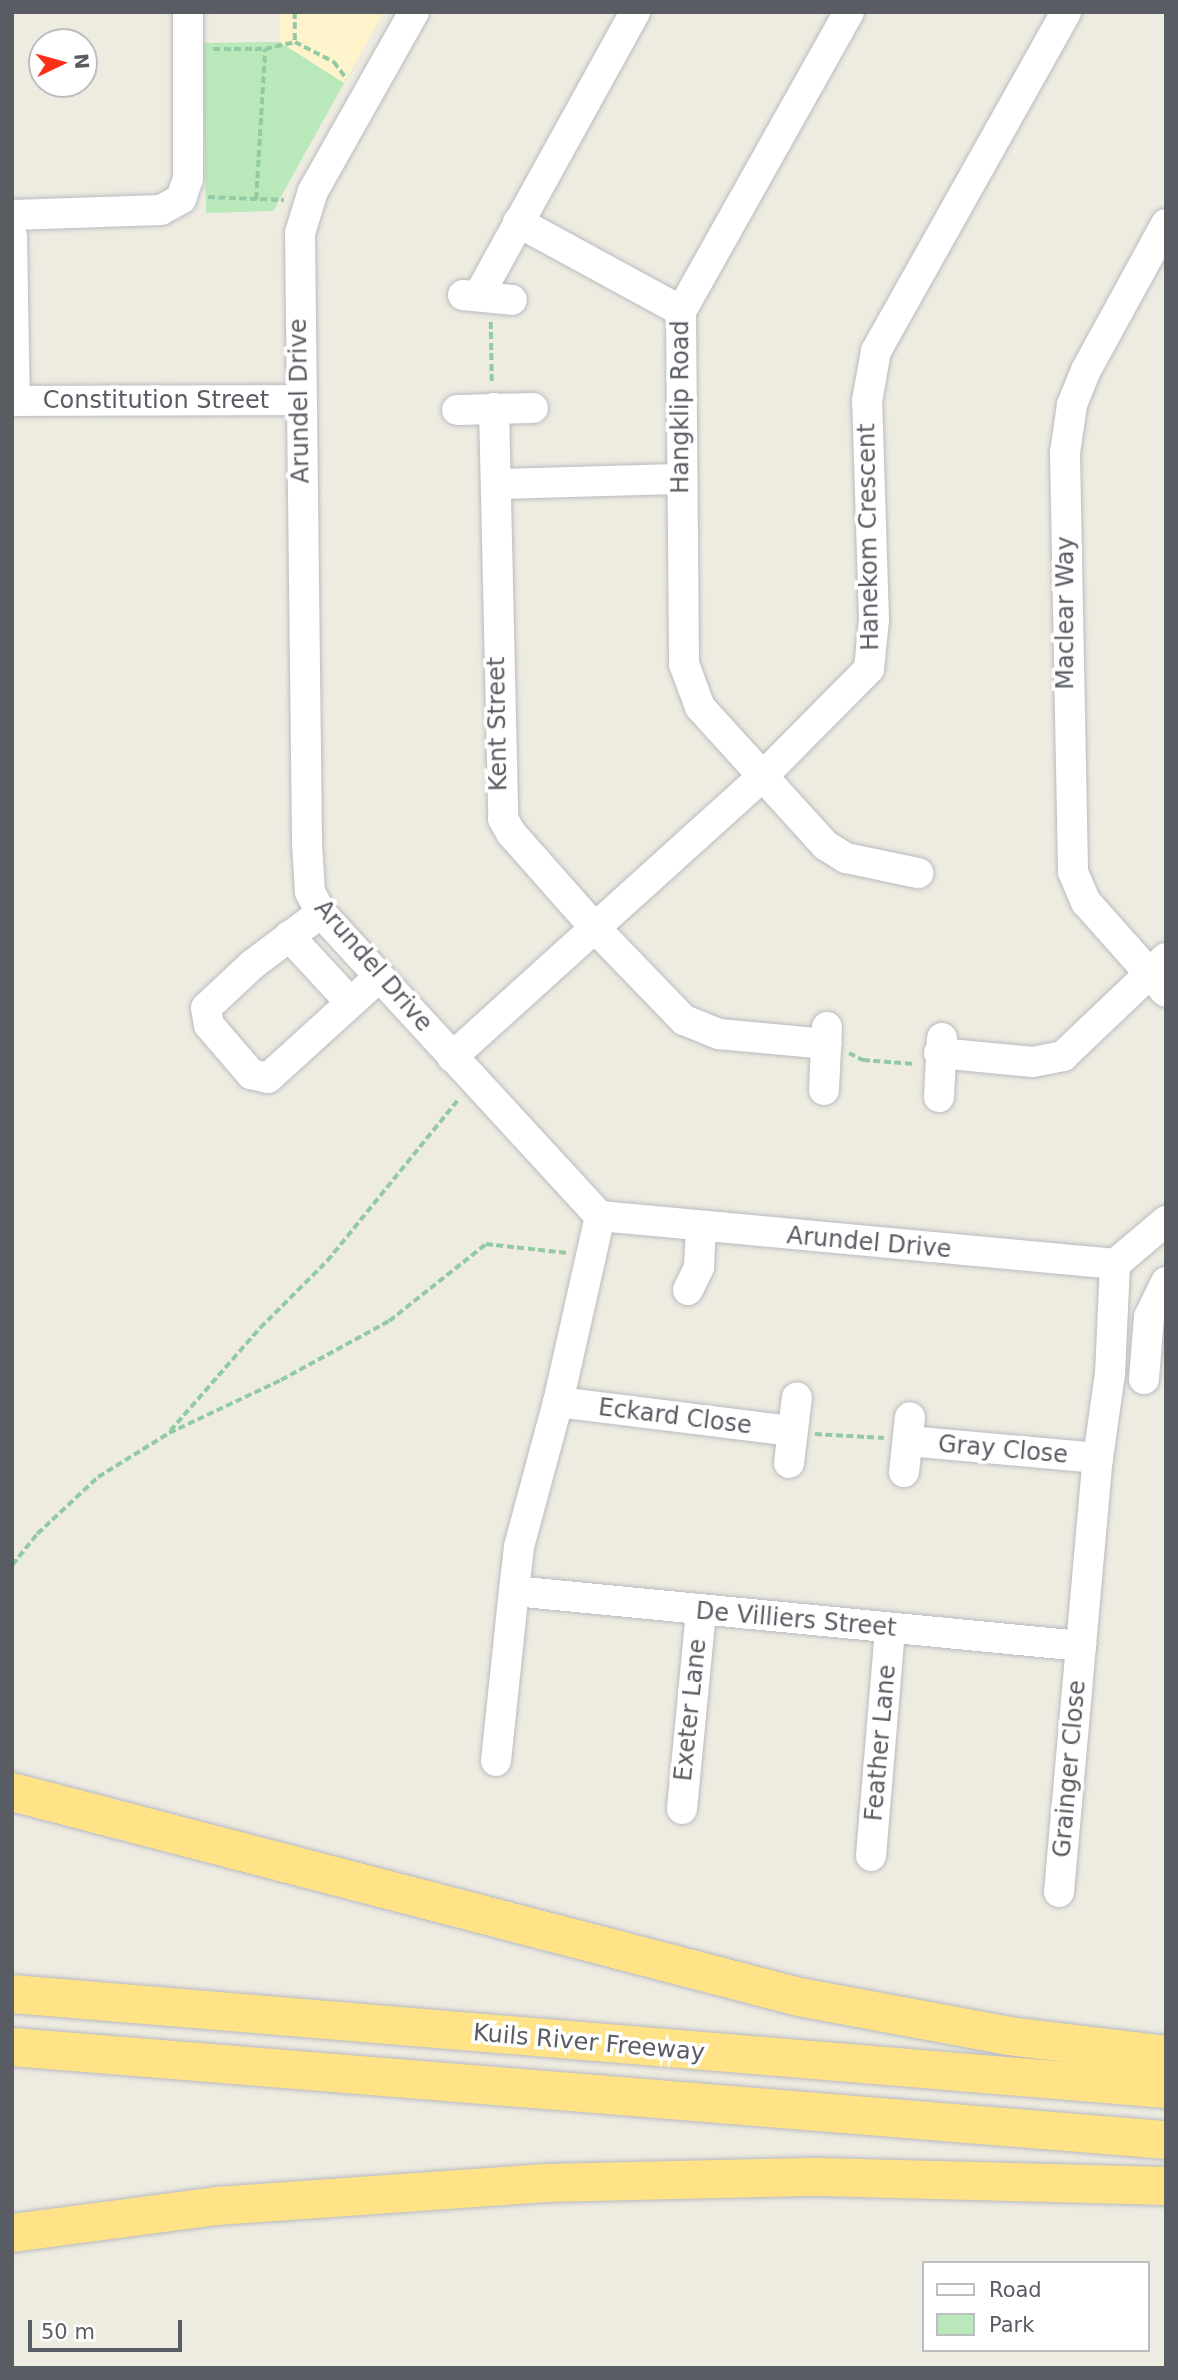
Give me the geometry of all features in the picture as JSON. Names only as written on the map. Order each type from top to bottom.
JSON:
[{"type":"highway","points":[[12,1792],[799,1997],[1009,2036],[1166,2055]]},
{"type":"highway","name":"Kuils River Freeway","points":[[12,1994],[1166,2089]]},
{"type":"highway","name":"Kuils River Freeway","points":[[12,2047],[1166,2140]]},
{"type":"highway","points":[[12,2233],[217,2206],[546,2183],[820,2177],[1166,2186]]},
{"type":"street","points":[[12,215],[161,210],[172,207],[186,192],[188,12]]},
{"type":"street","name":"Arundel Drive","points":[[414,12],[304,211],[298,254],[308,880],[321,913],[600,1216],[1115,1264]]},
{"type":"street","points":[[485,296],[518,222],[635,12]]},
{"type":"street","name":"Hangklip Road","points":[[849,12],[681,311],[683,643],[690,684],[699,706],[798,820],[835,852],[875,867],[918,873]]},
{"type":"street","name":"Hanekom Crescent","points":[[452,1057],[762,777],[869,669],[874,620],[867,401],[876,351],[1066,12]]},
{"type":"street","points":[[518,222],[681,311]]},
{"type":"street","name":"Maclear Way","points":[[1160,975],[1086,902],[1073,872],[1065,453],[1072,405],[1086,370],[1166,225]]},
{"type":"street","points":[[12,236],[14,401]]},
{"type":"street","name":"Constitution Street","points":[[14,401],[300,400]]},
{"type":"street","name":"Kent Street","points":[[494,408],[500,807],[511,833],[654,991],[699,1028],[719,1034],[827,1035]]},
{"type":"street","points":[[457,410],[533,408]]},
{"type":"street","points":[[497,484],[680,479]]},
{"type":"street","points":[[321,913],[289,936],[205,1009],[209,1025],[251,1074],[268,1079],[379,977]]},
{"type":"street","points":[[289,936],[350,1002]]},
{"type":"street","points":[[939,1097],[941,1045],[1033,1062],[1063,1056],[1160,975]]},
{"type":"street","points":[[824,1090],[827,1035]]},
{"type":"street","points":[[496,1761],[519,1547],[558,1402],[600,1216]]},
{"type":"street","points":[[1081,1646],[1098,1458],[1110,1374],[1115,1264],[1166,1221]]},
{"type":"street","points":[[688,1290],[699,1267],[701,1227]]},
{"type":"street","points":[[1110,1374],[1155,1382],[1149,1317],[1166,1282]]},
{"type":"street","points":[[789,1463],[797,1397]]},
{"type":"street","name":"Eckard Close","points":[[558,1402],[792,1431]]},
{"type":"street","name":"Gray Close","points":[[904,1472],[909,1429],[1098,1458]]},
{"type":"street","name":"De Villiers Street","points":[[514,1591],[701,1612],[1081,1646]]},
{"type":"street","name":"Exeter Lane","points":[[682,1809],[701,1612]]},
{"type":"street","name":"Feather Lane","points":[[872,1856],[890,1630]]},
{"type":"street","name":"Grainger Close","points":[[1059,1892],[1081,1646]]},
{"type":"path","points":[[295,12],[295,42]]},
{"type":"path","points":[[188,48],[265,49],[295,42],[334,62],[350,82],[367,93]]},
{"type":"path","points":[[256,199],[265,49]]},
{"type":"path","points":[[186,192],[286,200],[304,211]]},
{"type":"path","points":[[485,296],[494,408]]},
{"type":"path","points":[[827,1035],[863,1060],[910,1067],[941,1045]]},
{"type":"path","points":[[169,1433],[260,1328],[327,1261],[398,1178],[431,1129],[475,1081]]},
{"type":"path","points":[[12,1565],[37,1534],[98,1477],[169,1433],[281,1380],[389,1321],[486,1244],[592,1254]]},
{"type":"path","points":[[792,1431],[909,1429]]},
{"type":"green space","points":[[280,42],[344,83],[273,211],[206,213],[203,43]]},
{"type":"sand","points":[[280,12],[384,12],[344,83],[280,42]]}]
